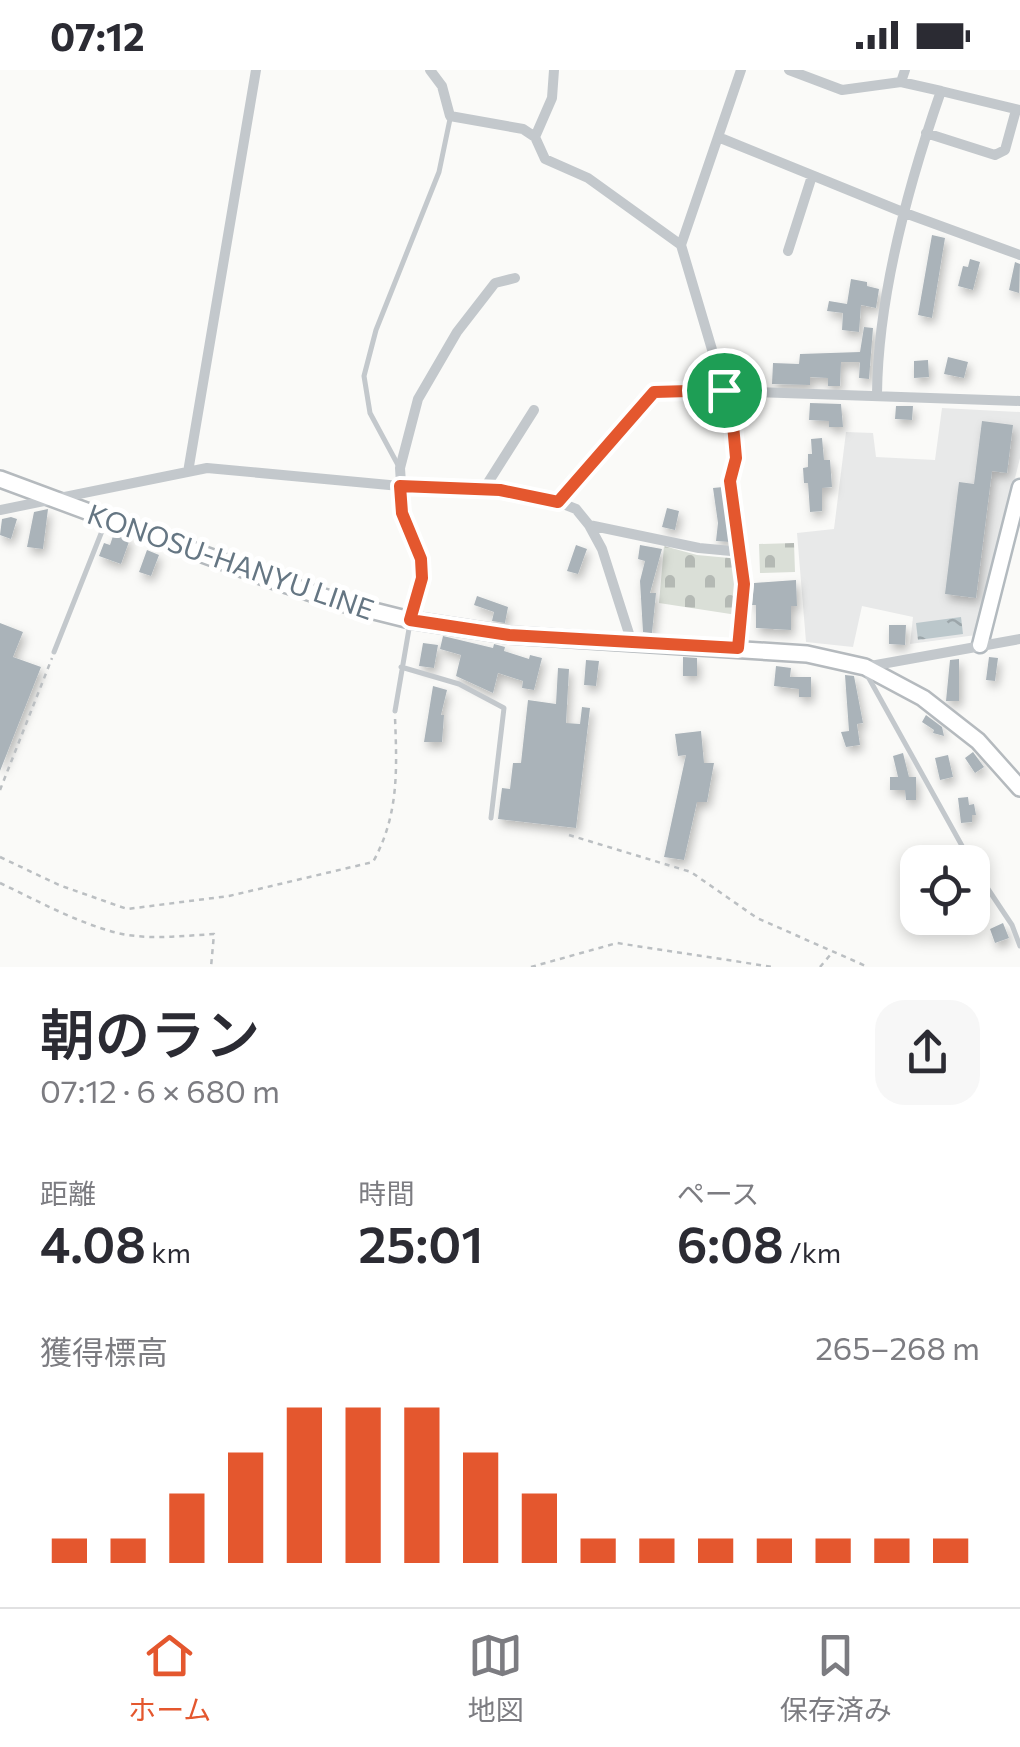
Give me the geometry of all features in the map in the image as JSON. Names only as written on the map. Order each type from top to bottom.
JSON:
[{"type":"main road","name":"KONOSU-HANYU LINE","points":[[0,479],[342,604],[410,620],[509,635],[807,654],[865,667],[923,698],[978,741],[1020,788]]},
{"type":"street","points":[[188,472],[256,70]]},
{"type":"street","points":[[430,70],[442,86],[450,116],[523,129],[535,137],[545,159],[588,178],[681,246],[727,390],[736,458],[730,481],[744,584],[738,648]]},
{"type":"street","points":[[535,137],[552,98],[554,70]]},
{"type":"street","points":[[681,246],[741,70]]},
{"type":"street","points":[[789,70],[842,90],[903,76],[941,91],[1018,110],[1006,150],[996,155],[926,133]]},
{"type":"street","points":[[877,394],[877,356],[905,213],[941,91]]},
{"type":"street","points":[[718,137],[1020,255]]},
{"type":"street","points":[[788,251],[812,176]]},
{"type":"street","points":[[410,620],[422,578],[421,559],[402,513],[400,468],[418,399],[457,332],[495,283],[515,278]]},
{"type":"street","points":[[558,502],[654,392],[727,390],[1020,401]]},
{"type":"street","points":[[484,489],[534,410]]},
{"type":"street","points":[[0,510],[207,468],[400,486],[484,489],[558,502],[576,509],[590,525],[602,549],[632,643]]},
{"type":"street","points":[[980,645],[1020,487]]},
{"type":"street","points":[[590,525],[699,548],[742,552]]},
{"type":"street","points":[[865,667],[1020,639]]},
{"type":"lane","points":[[400,468],[370,413],[364,376],[387,301],[439,172],[450,116]]},
{"type":"lane","points":[[54,652],[107,518]]},
{"type":"lane","points":[[395,711],[410,620]]},
{"type":"lane","points":[[401,667],[459,684],[504,708],[491,818]]},
{"type":"lane","points":[[865,667],[891,722],[961,845]]},
{"type":"lane","points":[[990,891],[1012,925],[1020,946]]},
{"type":"path","points":[[0,790],[54,652]]},
{"type":"path","points":[[0,857],[59,885],[128,909],[229,896],[373,862],[388,836],[398,784],[395,711]]},
{"type":"path","points":[[569,835],[692,872],[736,906],[868,967]]},
{"type":"path","points":[[0,883],[64,914],[114,932],[166,937],[214,934],[211,967]]},
{"type":"path","points":[[531,967],[618,943],[773,967]]},
{"type":"path","points":[[820,967],[832,952]]},
{"type":"shaded area","points":[[942,408],[1020,412],[1020,458],[976,635],[910,644],[913,617],[862,606],[853,647],[806,642],[797,533],[834,529],[846,432],[873,433],[876,457],[935,460]]},
{"type":"green space","points":[[794,543],[795,572],[760,573],[759,544]]},
{"type":"green space","points":[[664,546],[697,555],[740,559],[737,615],[659,603]]},
{"type":"water","points":[[961,617],[963,634],[918,640],[916,623]]},
{"type":"building","points":[[932,235],[945,238],[932,318],[918,315]]},
{"type":"building","points":[[970,259],[980,262],[973,290],[958,286],[963,266],[968,267]]},
{"type":"building","points":[[1015,262],[1020,264],[1019,293],[1009,290]]},
{"type":"building","points":[[851,279],[879,289],[876,308],[861,305],[859,332],[842,330],[843,313],[827,311],[829,301],[847,304]]},
{"type":"building","points":[[864,327],[873,328],[869,379],[859,378],[860,362],[841,362],[840,386],[828,386],[828,378],[810,377],[810,385],[772,384],[773,363],[799,364],[800,354],[860,352]]},
{"type":"building","points":[[948,357],[968,362],[964,378],[944,374]]},
{"type":"building","points":[[928,360],[929,377],[914,378],[914,361]]},
{"type":"building","points":[[810,403],[841,404],[843,427],[829,427],[829,421],[809,420]]},
{"type":"building","points":[[896,406],[913,406],[912,420],[895,419]]},
{"type":"building","points":[[982,421],[1013,425],[1007,473],[992,471],[976,598],[945,594],[959,482],[974,484]]},
{"type":"building","points":[[822,438],[824,460],[830,460],[832,487],[822,488],[822,511],[810,512],[803,468],[808,467],[808,454],[812,454],[811,439]]},
{"type":"building","points":[[723,487],[730,542],[716,541],[718,523],[713,488]]},
{"type":"building","points":[[667,508],[679,511],[675,530],[662,527]]},
{"type":"building","points":[[48,509],[43,549],[27,547],[34,512]]},
{"type":"building","points":[[2,519],[17,519],[11,539],[0,535]]},
{"type":"building","points":[[114,533],[130,539],[121,564],[99,556],[104,543],[110,545]]},
{"type":"building","points":[[576,545],[587,549],[578,574],[567,571]]},
{"type":"building","points":[[640,545],[662,549],[650,593],[656,593],[652,633],[643,632],[640,581],[645,561],[638,559]]},
{"type":"building","points":[[147,550],[159,555],[151,576],[139,572]]},
{"type":"building","points":[[796,580],[797,606],[791,606],[791,630],[756,628],[754,583]]},
{"type":"building","points":[[477,596],[508,607],[505,623],[492,621],[494,612],[474,605]]},
{"type":"building","points":[[0,623],[23,632],[13,657],[41,667],[0,771]]},
{"type":"building","points":[[889,625],[906,625],[905,645],[889,644]]},
{"type":"building","points":[[443,636],[493,648],[494,644],[529,659],[530,655],[542,658],[534,690],[522,688],[523,681],[498,673],[493,693],[456,676],[461,655],[440,649]]},
{"type":"building","points":[[423,643],[438,645],[434,668],[419,666]]},
{"type":"building","points":[[683,657],[697,658],[697,676],[683,676]]},
{"type":"building","points":[[989,657],[998,658],[995,681],[986,680]]},
{"type":"building","points":[[959,659],[959,701],[946,701],[950,660]]},
{"type":"building","points":[[586,660],[599,661],[596,686],[584,685]]},
{"type":"building","points":[[776,666],[791,668],[790,677],[811,677],[811,697],[799,697],[799,689],[774,686]]},
{"type":"building","points":[[558,668],[569,669],[566,723],[580,724],[582,707],[590,708],[576,828],[498,819],[502,788],[510,789],[513,763],[521,763],[528,700],[556,704]]},
{"type":"building","points":[[845,675],[854,676],[863,723],[857,724],[860,745],[846,747],[841,732],[849,731]]},
{"type":"building","points":[[433,686],[447,690],[441,715],[442,742],[424,742]]},
{"type":"building","points":[[926,715],[942,727],[944,736],[933,733],[922,722]]},
{"type":"building","points":[[701,731],[704,763],[714,763],[707,802],[697,802],[684,860],[664,857],[686,755],[678,756],[675,734]]},
{"type":"building","points":[[973,752],[984,767],[975,773],[965,758]]},
{"type":"building","points":[[903,753],[909,777],[916,777],[916,800],[906,800],[905,790],[890,790],[890,777],[898,777],[893,756]]},
{"type":"building","points":[[948,755],[953,777],[940,780],[935,758]]},
{"type":"building","points":[[968,797],[976,815],[972,815],[972,822],[961,823],[958,798]]},
{"type":"building","points":[[1003,923],[1009,938],[995,943],[990,929]]},
{"type":"route","points":[[724,390],[730,391],[736,458],[730,481],[742,547],[744,584],[738,648],[509,635],[410,620],[422,578],[421,559],[402,513],[400,486],[500,490],[558,502],[654,392],[724,390]]}]
